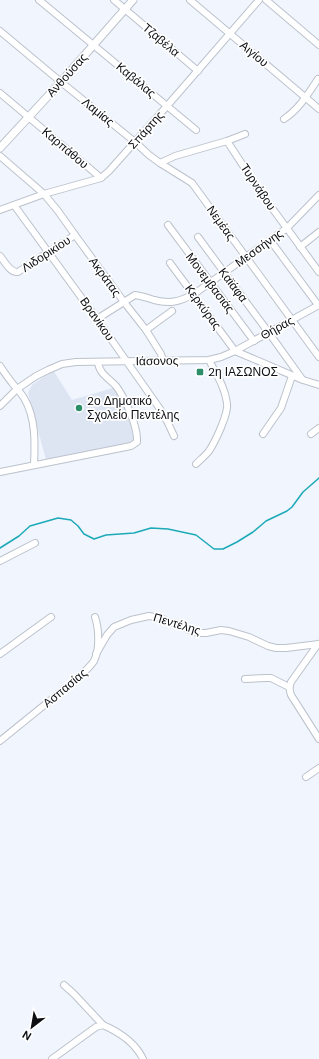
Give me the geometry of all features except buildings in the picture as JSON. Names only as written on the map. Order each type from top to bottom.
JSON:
[{"type":"street","name":"Καβάλας","points":[[40,0],[196,130]]},
{"type":"street","name":"Τζαβέλα","points":[[114,0],[198,71]]},
{"type":"street","name":"Ανθούσας","points":[[0,148],[61,82],[133,0]]},
{"type":"street","name":"Αιγίου","points":[[190,0],[319,109]]},
{"type":"street","name":"Σπάρτης","points":[[0,210],[44,194],[101,178],[167,106],[259,0]]},
{"type":"street","points":[[266,0],[319,45]]},
{"type":"street","name":"Λαμίας","points":[[0,31],[135,142]]},
{"type":"street","points":[[284,119],[291,115],[306,97],[318,79]]},
{"type":"street","name":"Καρπάθου","points":[[0,93],[101,178]]},
{"type":"street","points":[[160,163],[175,156],[227,141],[245,134]]},
{"type":"street","name":"Τυρνάβου","points":[[227,141],[261,193],[319,272]]},
{"type":"street","name":"Νεμέας","points":[[135,142],[160,163],[192,183],[319,357]]},
{"type":"street","name":"Ακράτας","points":[[0,156],[44,194],[58,211],[146,330],[161,354],[163,360]]},
{"type":"street","name":"Μεσσήνης","points":[[97,319],[135,295],[154,300],[174,302],[194,294],[287,228],[319,195]]},
{"type":"street","name":"Βρανίκου","points":[[14,205],[160,409],[174,436]]},
{"type":"street","name":"Μονεμβασιάς","points":[[168,225],[254,341]]},
{"type":"street","points":[[300,247],[319,232]]},
{"type":"street","name":"Λιδορικίου","points":[[0,256],[11,271],[18,272],[75,235]]},
{"type":"street","name":"Καϊάφα","points":[[198,237],[303,380]]},
{"type":"street","points":[[270,240],[318,305]]},
{"type":"street","name":"Κερκύρας","points":[[170,263],[235,351]]},
{"type":"street","name":"Θήρας","points":[[235,351],[318,305]]},
{"type":"street","points":[[146,330],[172,311]]},
{"type":"street","points":[[235,351],[292,376],[319,385]]},
{"type":"street","name":"Ιάσονος","points":[[0,406],[17,389],[48,370],[62,364],[76,362],[209,360],[235,351]]},
{"type":"street","points":[[196,464],[208,452],[215,441],[228,404],[224,390],[209,360]]},
{"type":"street","points":[[0,472],[131,446],[137,442],[137,436],[131,414],[116,386],[99,369],[98,362]]},
{"type":"street","points":[[0,366],[24,397],[29,406],[33,423],[34,465]]},
{"type":"street","points":[[263,434],[281,408],[292,376]]},
{"type":"street","points":[[311,434],[319,428]]},
{"type":"street","points":[[0,562],[35,543]]},
{"type":"street","name":"Πεντέλης","points":[[96,654],[107,635],[114,627],[131,620],[149,616],[161,618],[198,633],[221,630],[229,631],[276,648],[319,644]]},
{"type":"street","points":[[0,654],[51,617]]},
{"type":"street","name":"Ασπασίας","points":[[0,741],[79,677],[90,666],[96,654],[98,634],[95,617]]},
{"type":"street","points":[[319,644],[291,682],[289,687],[298,706],[319,739]]},
{"type":"street","points":[[245,679],[271,678],[289,687]]},
{"type":"street","points":[[306,777],[319,768]]},
{"type":"street","points":[[64,985],[103,1025],[127,1039],[136,1047],[143,1059]]},
{"type":"street","points":[[52,1059],[96,1027],[103,1025]]},
{"type":"shaded area","name":"2ο Δημοτικό Σχολείο Πεντέλης","points":[[53,370],[72,400],[113,388],[122,399],[130,416],[136,444],[46,460],[28,393],[32,385]]},
{"type":"waterway","points":[[0,548],[19,536],[30,526],[58,518],[71,520],[84,534],[94,539],[106,535],[134,533],[151,528],[168,529],[196,535],[214,549],[223,549],[253,532],[266,521],[287,511],[292,507],[303,492],[319,478]]},
{"type":"place","name":"2η ΙΑΣΩΝΟΣ","points":[[200,372]]},
{"type":"place","name":"2ο Δημοτικό Σχολείο Πεντέλης","points":[[79,408]]}]
